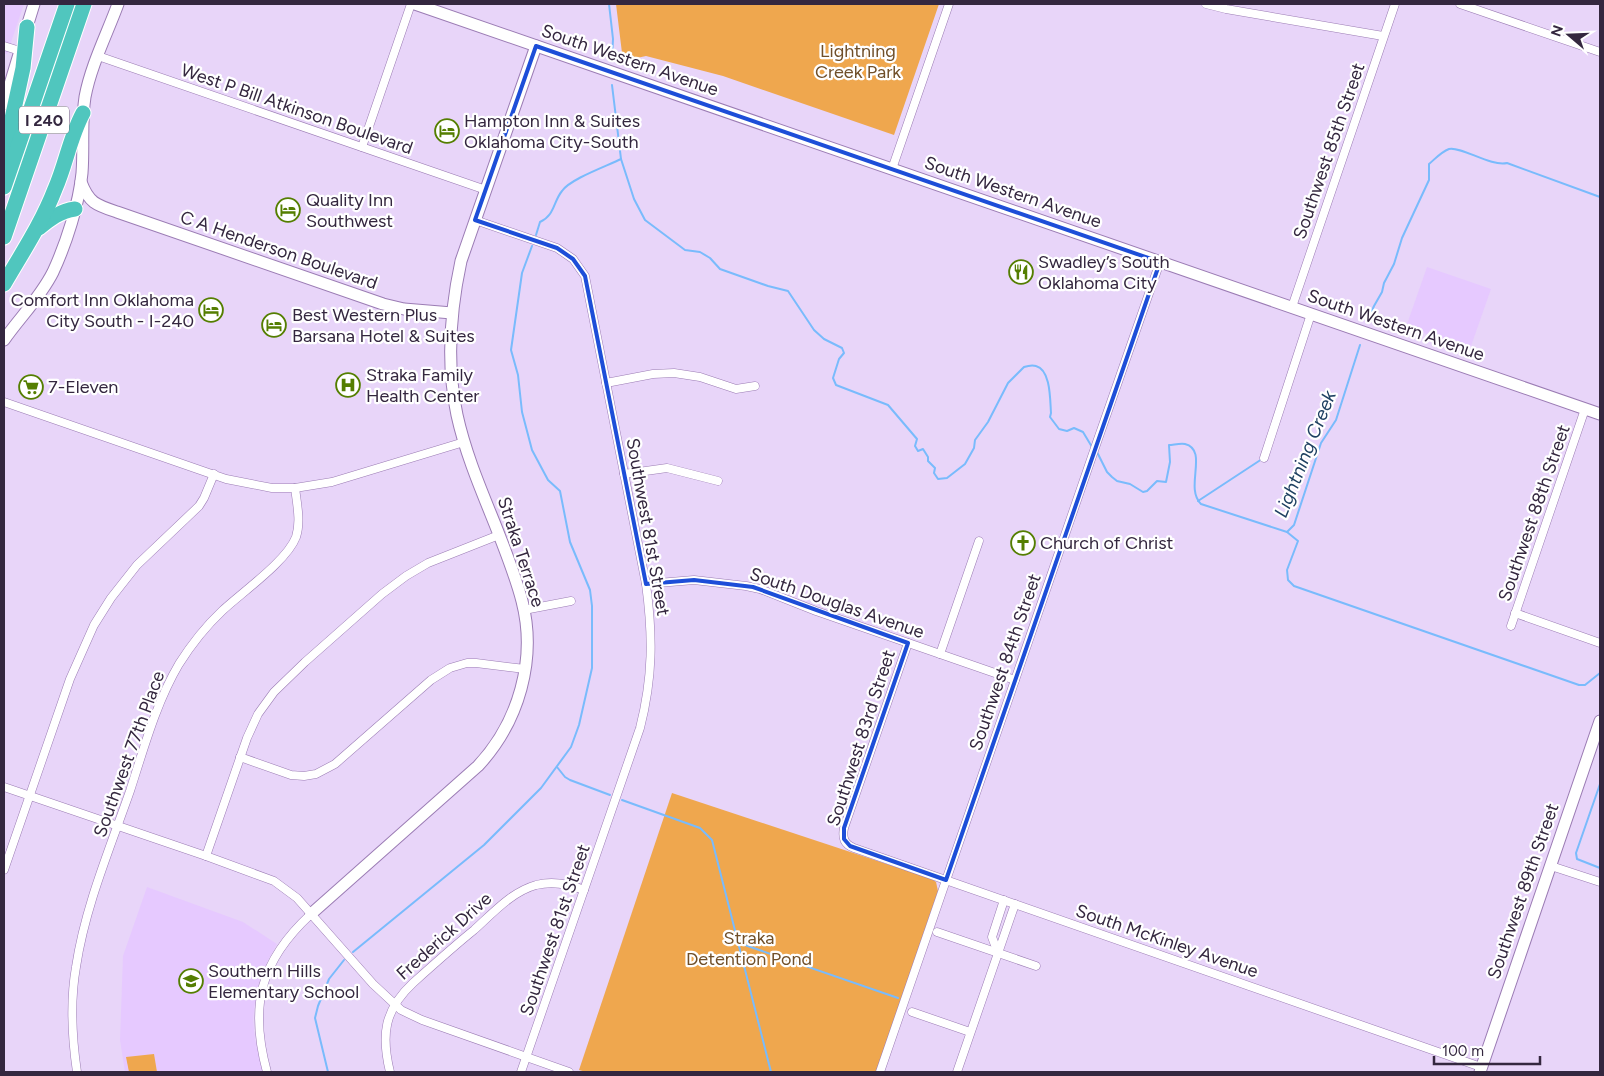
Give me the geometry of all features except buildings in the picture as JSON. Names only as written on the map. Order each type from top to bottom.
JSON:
[{"type":"highway","name":"I 240","points":[[4,187],[67,4]]},
{"type":"highway","name":"I 240","points":[[4,237],[84,4]]},
{"type":"highway","points":[[4,156],[23,68],[27,27]]},
{"type":"highway","points":[[4,284],[34,232],[55,190],[75,129],[83,113]]},
{"type":"highway","points":[[34,232],[52,217],[66,210],[75,209]]},
{"type":"main road","points":[[4,104],[34,4]]},
{"type":"main road","points":[[4,340],[32,306],[58,261],[75,209],[81,182],[83,113],[89,84],[118,4]]},
{"type":"main road","name":"South Western Avenue","points":[[415,4],[1600,414]]},
{"type":"main road","name":"Straka Terrace","points":[[311,914],[458,785],[484,759],[503,734],[520,692],[525,669],[527,640],[524,610],[499,535],[464,442],[457,413],[451,373],[450,339],[454,298],[461,261],[536,46]]},
{"type":"main road","points":[[81,182],[87,196],[98,206]]},
{"type":"main road","name":"C A Henderson Boulevard","points":[[75,209],[98,206],[388,306],[452,313]]},
{"type":"main road","name":"Southwest 89th Street","points":[[1480,1070],[1600,722]]},
{"type":"street","points":[[362,147],[411,4]]},
{"type":"street","points":[[892,169],[949,4]]},
{"type":"street","points":[[1206,4],[1383,36]]},
{"type":"street","name":"Southwest 85th Street","points":[[1292,307],[1394,4]]},
{"type":"street","points":[[1460,4],[1600,52]]},
{"type":"street","points":[[4,46],[20,51]]},
{"type":"street","name":"West P Bill Atkinson Boulevard","points":[[98,56],[486,190]]},
{"type":"street","name":"Southwest 81st Street","points":[[475,220],[565,252],[578,265],[585,276],[646,584],[652,648],[646,700],[633,750],[521,1072]]},
{"type":"street","name":"Southwest 84th Street","points":[[880,1072],[1096,442],[1160,262]]},
{"type":"street","points":[[1264,458],[1311,314]]},
{"type":"street","points":[[606,383],[653,374],[674,373],[700,377],[736,389],[755,386]]},
{"type":"street","points":[[4,402],[238,482],[259,486],[295,488],[332,482],[464,442]]},
{"type":"street","name":"Southwest 88th Street","points":[[1511,626],[1585,409]]},
{"type":"street","points":[[624,474],[667,468],[718,481]]},
{"type":"street","points":[[4,870],[70,679],[94,625],[111,598],[137,565],[199,506],[214,474]]},
{"type":"street","name":"Southwest 77th Place","points":[[77,1072],[73,1019],[75,969],[87,916],[160,703],[180,663],[196,640],[220,613],[282,558],[292,544],[298,526],[295,488]]},
{"type":"street","points":[[206,856],[252,726],[274,692],[388,589],[406,576],[428,563],[499,535]]},
{"type":"street","points":[[940,654],[979,540]]},
{"type":"street","name":"South Douglas Avenue","points":[[646,584],[694,580],[753,587],[1015,680]]},
{"type":"street","points":[[524,610],[570,601]]},
{"type":"street","points":[[1515,614],[1600,643]]},
{"type":"street","name":"Southwest 83rd Street","points":[[845,842],[843,836],[844,828],[908,643]]},
{"type":"street","points":[[240,757],[291,775],[304,776],[316,774],[335,764],[431,680],[450,668],[466,663],[476,663],[525,669]]},
{"type":"street","points":[[4,787],[274,881],[297,898],[373,984],[407,1014],[569,1072]]},
{"type":"street","name":"South McKinley Avenue","points":[[845,842],[854,848],[1480,1070]]},
{"type":"street","points":[[1551,866],[1600,882]]},
{"type":"street","name":"Frederick Drive","points":[[390,1072],[384,1038],[388,1020],[401,996],[413,983],[519,892],[534,886],[551,883],[566,884],[584,890]]},
{"type":"street","points":[[998,953],[992,937],[1004,900]]},
{"type":"street","points":[[956,1072],[1015,904]]},
{"type":"street","name":"Straka Terrace","points":[[267,1072],[258,1028],[258,1012],[263,986],[278,951],[290,935],[311,914]]},
{"type":"street","points":[[936,932],[1036,966]]},
{"type":"street","points":[[912,1012],[970,1032]]},
{"type":"highlighted area","points":[[536,46],[1160,262],[946,880],[850,846],[844,839],[844,828],[908,643],[753,587],[694,580],[646,584],[585,276],[573,259],[557,248],[475,220]]},
{"type":"shaded area","points":[[4,4],[24,4],[7,54],[4,53]]},
{"type":"shaded area","points":[[1427,267],[1491,289],[1470,349],[1406,327]]},
{"type":"shaded area","name":"Southern Hills Elementary School","points":[[147,887],[243,922],[277,944],[267,962],[258,987],[253,1019],[255,1039],[263,1072],[125,1072],[120,1040],[123,956]]},
{"type":"green space","name":"Lightning Creek Park","points":[[616,4],[939,4],[894,135],[723,76],[646,56],[623,61]]},
{"type":"green space","name":"Straka Detention Pond","points":[[672,793],[932,879],[936,882],[938,891],[876,1072],[586,1072],[579,1070]]},
{"type":"green space","points":[[154,1054],[157,1072],[129,1072],[126,1057]]},
{"type":"waterway","name":"Lightning Creek","points":[[609,4],[613,39],[612,59]]},
{"type":"waterway","name":"Lightning Creek","points":[[612,85],[621,159],[634,199],[645,220],[685,250],[700,252],[710,258],[720,269],[788,291],[814,330],[824,339],[842,348],[844,353],[839,359],[833,378],[836,385],[888,405],[917,439],[915,446],[918,451],[923,449],[928,457],[928,461],[935,468],[934,473],[938,479],[947,478],[965,464],[974,448],[975,440],[988,422],[1008,383],[1027,366],[1036,366],[1045,373],[1050,393],[1050,417],[1059,429],[1067,431],[1074,428],[1083,432],[1092,447]]},
{"type":"waterway","name":"Lightning Creek","points":[[1368,320],[1382,292],[1384,283],[1394,264],[1402,238],[1429,180],[1429,164],[1446,150],[1461,150],[1493,162],[1507,163],[1600,197]]},
{"type":"waterway","points":[[536,235],[540,222],[548,216],[566,186],[580,177],[621,159]]},
{"type":"waterway","points":[[353,952],[484,845],[541,788],[571,747],[579,725],[592,668],[592,606],[590,590],[570,542],[560,491],[548,480],[532,450],[522,412],[518,375],[511,350],[522,273],[532,246]]},
{"type":"waterway","name":"Lightning Creek","points":[[1287,532],[1294,525],[1321,443],[1336,420],[1360,345]]},
{"type":"waterway","points":[[1097,452],[1107,472],[1112,477],[1117,481],[1130,484],[1143,492],[1147,491],[1157,481],[1166,482],[1170,462],[1169,445],[1185,444],[1192,448],[1196,461],[1196,497],[1201,504],[1287,532],[1298,541],[1287,570],[1288,580],[1294,586],[1579,685],[1585,685],[1600,673]]},
{"type":"waterway","points":[[1198,501],[1262,459]]},
{"type":"waterway","points":[[557,767],[570,780],[610,795]]},
{"type":"waterway","points":[[1600,784],[1576,853],[1577,859],[1600,868]]},
{"type":"waterway","points":[[622,800],[700,828],[712,840],[771,1072]]},
{"type":"waterway","points":[[739,943],[898,998]]},
{"type":"waterway","points":[[328,1072],[315,1018],[329,979],[344,960]]},
{"type":"place","name":"Hampton Inn & Suites Oklahoma City-South","points":[[447,131]]},
{"type":"place","name":"Quality Inn Southwest","points":[[288,210]]},
{"type":"place","name":"Swadley’s South Oklahoma City","points":[[1021,272]]},
{"type":"place","name":"Comfort Inn Oklahoma City South - I-240","points":[[211,310]]},
{"type":"place","name":"Best Western Plus Barsana Hotel & Suites","points":[[274,325]]},
{"type":"place","name":"Straka Family Health Center","points":[[348,385]]},
{"type":"place","name":"7-Eleven","points":[[31,387]]},
{"type":"place","name":"Church of Christ","points":[[1023,543]]},
{"type":"place","name":"Southern Hills Elementary School","points":[[191,981]]}]
